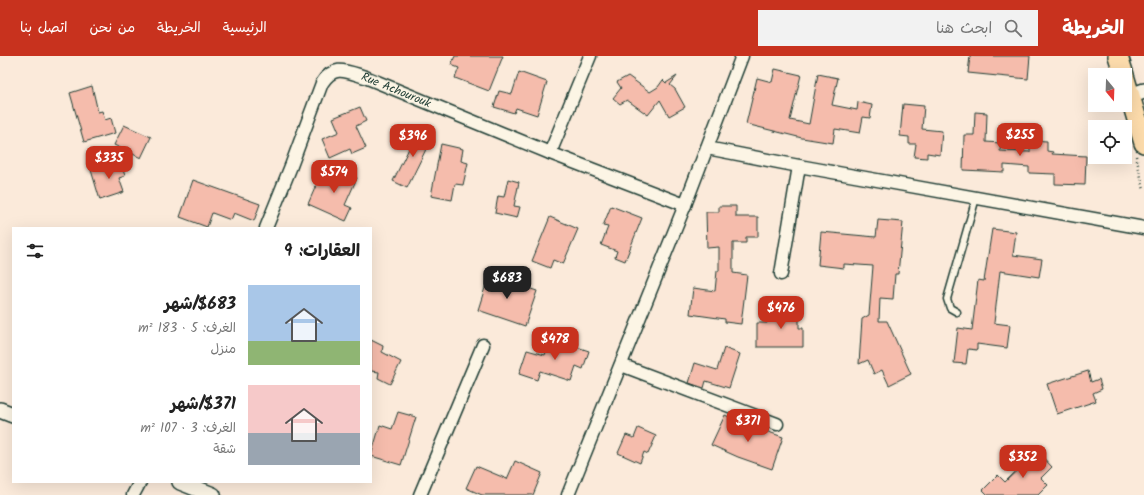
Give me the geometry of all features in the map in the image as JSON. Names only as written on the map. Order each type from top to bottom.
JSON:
[{"type":"main road","points":[[1118,56],[1122,68]]},
{"type":"main road","points":[[1135,97],[1144,143]]},
{"type":"street","points":[[550,153],[590,56]]},
{"type":"street","points":[[568,495],[685,205],[742,56]]},
{"type":"street","name":"Rue Achourouk","points":[[266,227],[322,83],[329,75],[336,71],[345,70],[365,76],[550,153],[685,205]]},
{"type":"street","points":[[707,148],[1144,228]]},
{"type":"street","points":[[781,274],[799,166]]},
{"type":"street","points":[[420,495],[483,345]]},
{"type":"street","points":[[621,365],[777,424]]},
{"type":"street","points":[[0,410],[12,415]]},
{"type":"street","points":[[133,495],[139,483]]},
{"type":"street","points":[[183,483],[213,495]]},
{"type":"lane","points":[[957,312],[950,308],[947,300],[976,198]]},
{"type":"building","points":[[455,56],[503,56],[489,91],[455,78],[459,68],[451,65]]},
{"type":"building","points":[[970,56],[1030,56],[1028,79],[968,73]]},
{"type":"building","points":[[775,69],[801,75],[790,120],[809,124],[818,74],[838,78],[832,105],[857,110],[858,102],[872,105],[870,118],[863,117],[860,133],[835,129],[833,143],[802,138],[746,124],[757,78],[772,82]]},
{"type":"building","points":[[519,72],[547,82],[537,115],[516,108],[514,113],[494,107],[499,91],[512,94]]},
{"type":"building","points":[[628,76],[650,92],[658,87],[663,80],[666,83],[677,76],[670,85],[675,89],[685,107],[669,116],[660,100],[648,115],[627,100],[620,104],[613,98],[621,88],[617,82]]},
{"type":"building","points":[[92,86],[98,112],[102,111],[105,120],[111,118],[115,133],[84,142],[70,93]]},
{"type":"building","points":[[903,104],[924,106],[922,129],[942,131],[940,155],[927,153],[927,158],[914,157],[916,144],[909,144],[909,137],[900,136]]},
{"type":"building","points":[[360,107],[366,121],[356,126],[366,148],[352,154],[350,149],[330,158],[322,139],[339,132],[333,118]]},
{"type":"building","points":[[975,112],[987,113],[986,142],[1001,143],[1000,151],[1030,152],[1030,140],[1047,141],[1047,151],[1053,152],[1052,154],[1086,156],[1085,185],[1055,184],[1055,174],[1029,173],[1029,167],[1004,165],[1004,172],[963,170],[964,135],[974,135]]},
{"type":"building","points":[[124,125],[151,137],[141,158],[114,145]]},
{"type":"building","points":[[419,128],[433,135],[407,188],[393,181]]},
{"type":"building","points":[[441,144],[463,149],[461,161],[468,163],[463,185],[455,184],[452,200],[431,196]]},
{"type":"building","points":[[120,160],[125,176],[119,178],[124,192],[100,200],[91,170]]},
{"type":"building","points":[[334,168],[357,178],[345,205],[352,208],[346,221],[308,204],[322,172],[339,179]]},
{"type":"building","points":[[508,179],[519,182],[514,206],[520,207],[517,218],[495,213],[498,196],[504,197]]},
{"type":"building","points":[[193,180],[260,204],[254,221],[234,213],[231,220],[212,213],[207,227],[180,217]]},
{"type":"building","points":[[611,206],[642,218],[625,261],[615,257],[617,251],[601,245],[608,227],[603,226]]},
{"type":"building","points":[[719,206],[736,206],[736,217],[758,217],[758,237],[746,237],[746,243],[733,243],[733,273],[747,275],[741,324],[725,322],[725,319],[690,314],[693,288],[715,291],[717,271],[719,271],[719,247],[707,248],[706,212],[719,212]]},
{"type":"building","points":[[550,217],[578,229],[563,264],[553,260],[550,268],[532,261]]},
{"type":"building","points":[[878,220],[903,222],[898,274],[895,274],[893,299],[880,298],[879,321],[887,321],[911,374],[889,385],[882,370],[874,374],[868,360],[859,364],[862,319],[869,315],[873,266],[844,264],[844,268],[818,265],[821,232],[876,237]]},
{"type":"building","points":[[992,229],[1016,232],[1013,255],[1042,259],[1039,277],[1000,271],[994,323],[1010,325],[1007,348],[977,344],[977,350],[968,349],[966,364],[954,363],[958,328],[972,330],[978,280],[984,281]]},
{"type":"building","points":[[489,275],[537,291],[525,326],[478,310]]},
{"type":"building","points":[[778,306],[791,306],[791,315],[799,315],[799,328],[803,328],[803,347],[757,347],[757,323],[767,323],[768,313],[778,313]]},
{"type":"building","points":[[372,340],[383,346],[382,352],[401,362],[390,384],[378,378],[379,372],[372,371]]},
{"type":"building","points":[[559,341],[589,351],[583,369],[576,366],[571,381],[540,371],[537,380],[519,374],[527,350],[545,355],[549,342],[558,345]]},
{"type":"building","points":[[724,348],[740,354],[729,388],[706,381],[704,388],[689,383],[695,363],[717,370]]},
{"type":"building","points":[[1088,371],[1091,382],[1099,379],[1102,389],[1093,393],[1096,401],[1057,414],[1047,384]]},
{"type":"building","points":[[398,412],[416,417],[401,465],[372,456],[380,425],[392,429]]},
{"type":"building","points":[[725,415],[740,422],[738,425],[759,434],[760,429],[783,437],[772,469],[738,457],[711,445]]},
{"type":"building","points":[[638,428],[656,436],[648,454],[644,452],[640,463],[618,453],[626,435],[634,438]]},
{"type":"building","points":[[1037,451],[1052,467],[1041,478],[1048,485],[1038,495],[988,495],[983,490],[998,475],[1005,482]]},
{"type":"building","points":[[515,461],[542,473],[533,495],[482,495],[466,488],[476,466],[507,479]]}]
